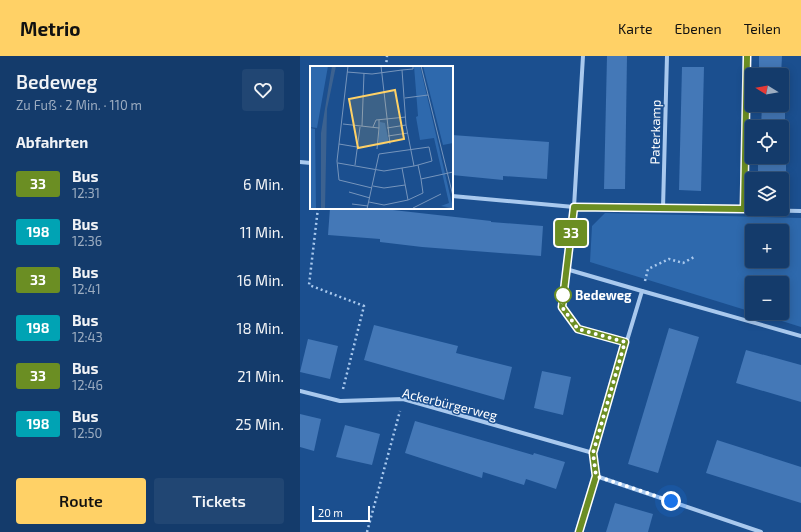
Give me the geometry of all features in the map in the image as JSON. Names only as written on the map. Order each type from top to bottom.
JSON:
[{"type":"street","points":[[583,56],[574,207],[562,307],[578,329],[625,342]]},
{"type":"street","name":"Paterkamp","points":[[663,208],[666,56]]},
{"type":"street","points":[[744,209],[747,56]]},
{"type":"street","points":[[300,162],[310,163]]},
{"type":"street","points":[[453,196],[574,207],[801,211]]},
{"type":"street","points":[[566,269],[801,336]]},
{"type":"street","points":[[579,532],[596,476],[593,453],[625,342],[642,291]]},
{"type":"street","name":"Ackerbürgerweg","points":[[300,391],[340,401],[403,400],[593,453]]},
{"type":"street","points":[[596,476],[761,532]]},
{"type":"path","points":[[386,66],[387,56]]},
{"type":"path","points":[[318,209],[309,285],[364,306],[340,401]]},
{"type":"path","points":[[642,291],[648,269],[669,259],[683,263],[694,257]]},
{"type":"path","points":[[367,532],[403,400]]},
{"type":"shaded area","points":[[605,213],[801,218],[801,327],[778,320],[789,320],[789,276],[745,276],[745,310],[590,262],[592,226]]},
{"type":"building","points":[[607,56],[627,56],[625,189],[604,189]]},
{"type":"building","points":[[759,56],[782,56],[781,68],[759,68]]},
{"type":"building","points":[[682,67],[704,67],[701,191],[679,190]]},
{"type":"building","points":[[762,112],[785,112],[785,120],[761,120]]},
{"type":"building","points":[[453,135],[549,142],[547,179],[503,176],[503,180],[453,175]]},
{"type":"building","points":[[758,164],[786,164],[786,172],[758,172]]},
{"type":"building","points":[[330,209],[384,209],[491,222],[543,226],[541,256],[422,247],[380,242],[380,239],[328,235]]},
{"type":"building","points":[[374,325],[458,346],[456,353],[512,367],[504,400],[364,360]]},
{"type":"building","points":[[669,328],[699,337],[658,473],[628,464]]},
{"type":"building","points":[[308,339],[338,346],[330,379],[300,372]]},
{"type":"building","points":[[746,350],[801,365],[801,402],[736,383]]},
{"type":"building","points":[[542,371],[571,377],[563,415],[534,408]]},
{"type":"building","points":[[300,414],[321,419],[314,451],[300,447]]},
{"type":"building","points":[[415,421],[533,455],[534,453],[565,462],[556,489],[526,479],[524,485],[483,472],[482,478],[405,453]]},
{"type":"building","points":[[345,425],[380,434],[372,465],[336,457]]},
{"type":"building","points":[[717,440],[801,467],[801,503],[706,473]]},
{"type":"building","points":[[615,503],[653,514],[648,532],[606,532]]},
{"type":"bus line","name":"33","points":[[579,532],[596,476],[593,453],[625,342],[578,329],[562,307],[574,207],[744,209],[747,56]]},
{"type":"place","name":"Bedeweg","points":[[563,295]]},
{"type":"route","points":[[563,295],[562,307],[578,329],[625,342],[593,453],[596,476],[671,501]]}]
